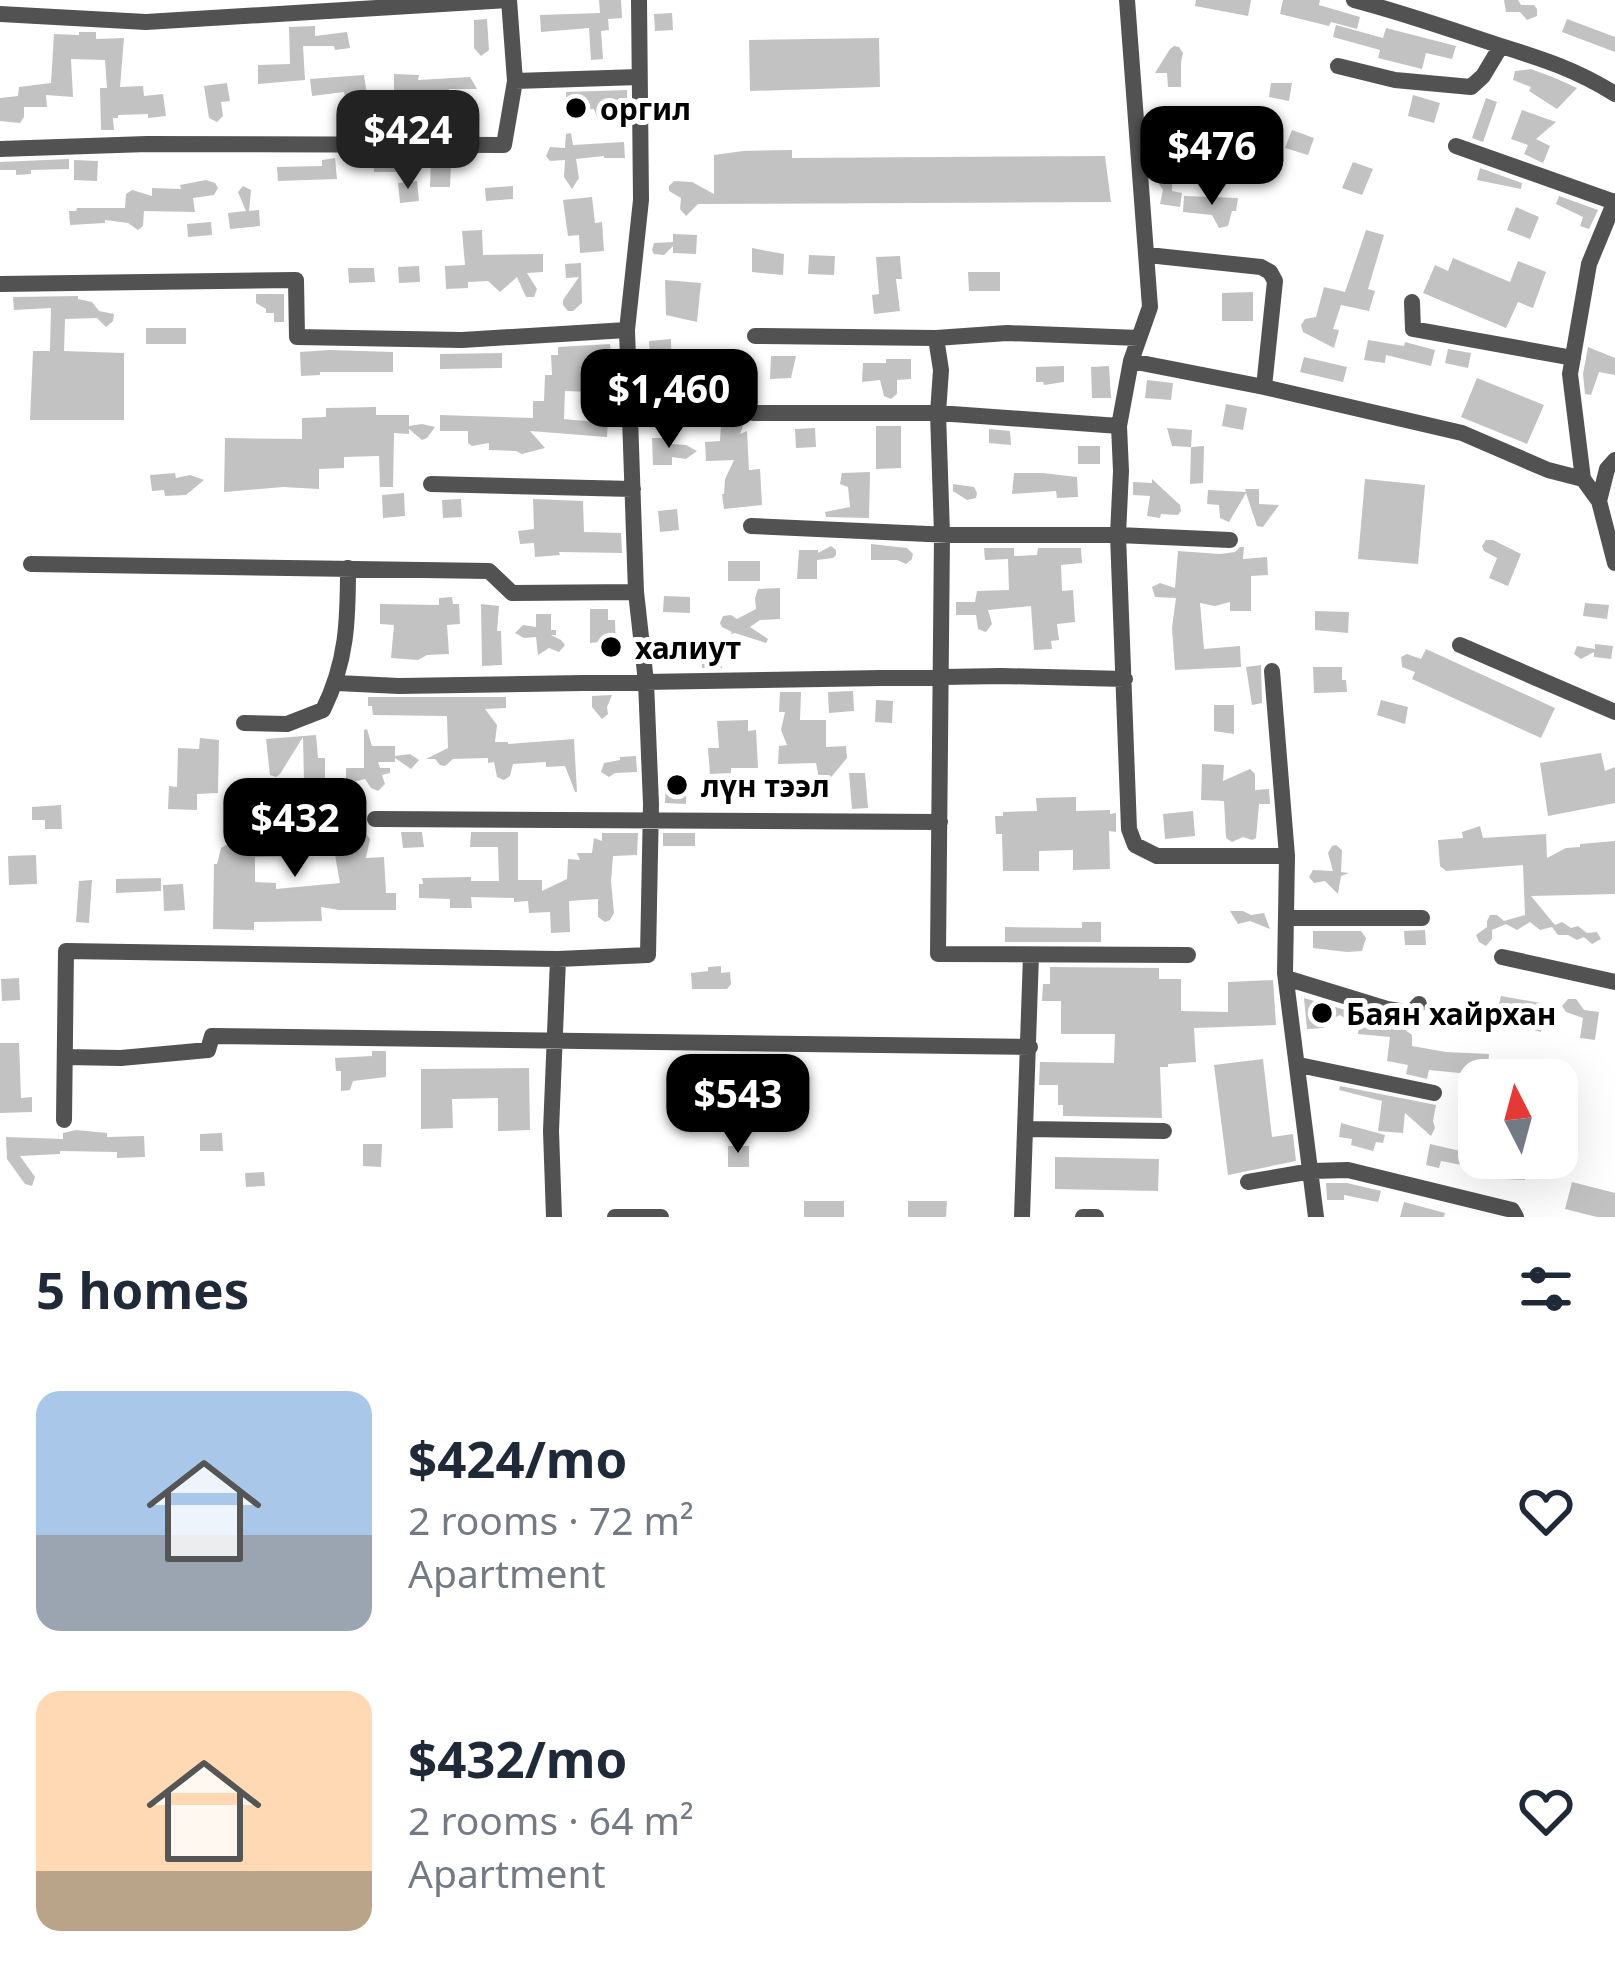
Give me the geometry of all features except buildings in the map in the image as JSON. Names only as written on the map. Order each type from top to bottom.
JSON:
[{"type":"street","points":[[0,14],[146,22],[508,0],[514,81],[504,146],[147,144],[0,149]]},
{"type":"street","points":[[64,1120],[66,951],[558,959],[648,955],[651,821],[646,682],[636,592],[627,330],[641,200],[639,0]]},
{"type":"street","points":[[1127,0],[1150,308],[1131,361],[1119,426],[1118,536],[1129,829],[1135,845],[1156,856],[1287,856]]},
{"type":"street","points":[[1354,0],[1417,8],[1501,46],[1582,74],[1615,94]]},
{"type":"street","points":[[1338,66],[1395,80],[1471,87],[1501,46]]},
{"type":"street","points":[[514,81],[639,77]]},
{"type":"street","points":[[1456,146],[1615,201],[1589,264],[1570,374],[1583,479],[1599,501],[1615,563]]},
{"type":"street","points":[[1148,255],[1261,267],[1270,272],[1275,281],[1264,387]]},
{"type":"street","points":[[0,284],[296,280],[297,337],[462,340],[627,330]]},
{"type":"street","points":[[1412,302],[1413,329],[1573,358]]},
{"type":"street","points":[[755,336],[937,338],[1007,333],[1139,338]]},
{"type":"street","points":[[937,338],[942,534],[938,954],[1188,955]]},
{"type":"street","points":[[1131,361],[1462,433],[1548,470],[1583,479]]},
{"type":"street","points":[[753,413],[938,413],[1119,426]]},
{"type":"street","points":[[1599,501],[1607,470],[1615,460]]},
{"type":"street","points":[[431,484],[633,489]]},
{"type":"street","points":[[751,526],[1230,540]]},
{"type":"street","points":[[31,564],[489,571],[512,593],[636,592]]},
{"type":"street","points":[[244,723],[287,724],[323,710],[337,682],[348,626],[348,568]]},
{"type":"street","points":[[1460,646],[1615,712]]},
{"type":"street","points":[[1273,671],[1287,856],[1286,978],[1316,1217]]},
{"type":"street","points":[[337,682],[400,686],[939,676],[1125,679]]},
{"type":"street","points":[[375,819],[940,822]]},
{"type":"street","points":[[1286,918],[1422,918]]},
{"type":"street","points":[[1022,1217],[1031,956]]},
{"type":"street","points":[[1502,957],[1615,982]]},
{"type":"street","points":[[554,1217],[551,1131],[558,959]]},
{"type":"street","points":[[1286,978],[1387,1009],[1411,1013],[1419,1004]]},
{"type":"street","points":[[65,1058],[208,1050],[212,1036],[1030,1047]]},
{"type":"street","points":[[1299,1065],[1434,1093]]},
{"type":"street","points":[[1026,1129],[1164,1131]]},
{"type":"street","points":[[1248,1182],[1348,1170],[1512,1210],[1516,1217]]},
{"type":"street","points":[[615,1217],[662,1217]]},
{"type":"street","points":[[1084,1217],[1096,1217]]},
{"type":"place","name":"оргил","points":[[576,108]]},
{"type":"place","name":"халиут","points":[[611,647]]},
{"type":"place","name":"лүн тээл","points":[[677,785]]},
{"type":"place","name":"Баян хайрхан","points":[[1322,1013]]}]
